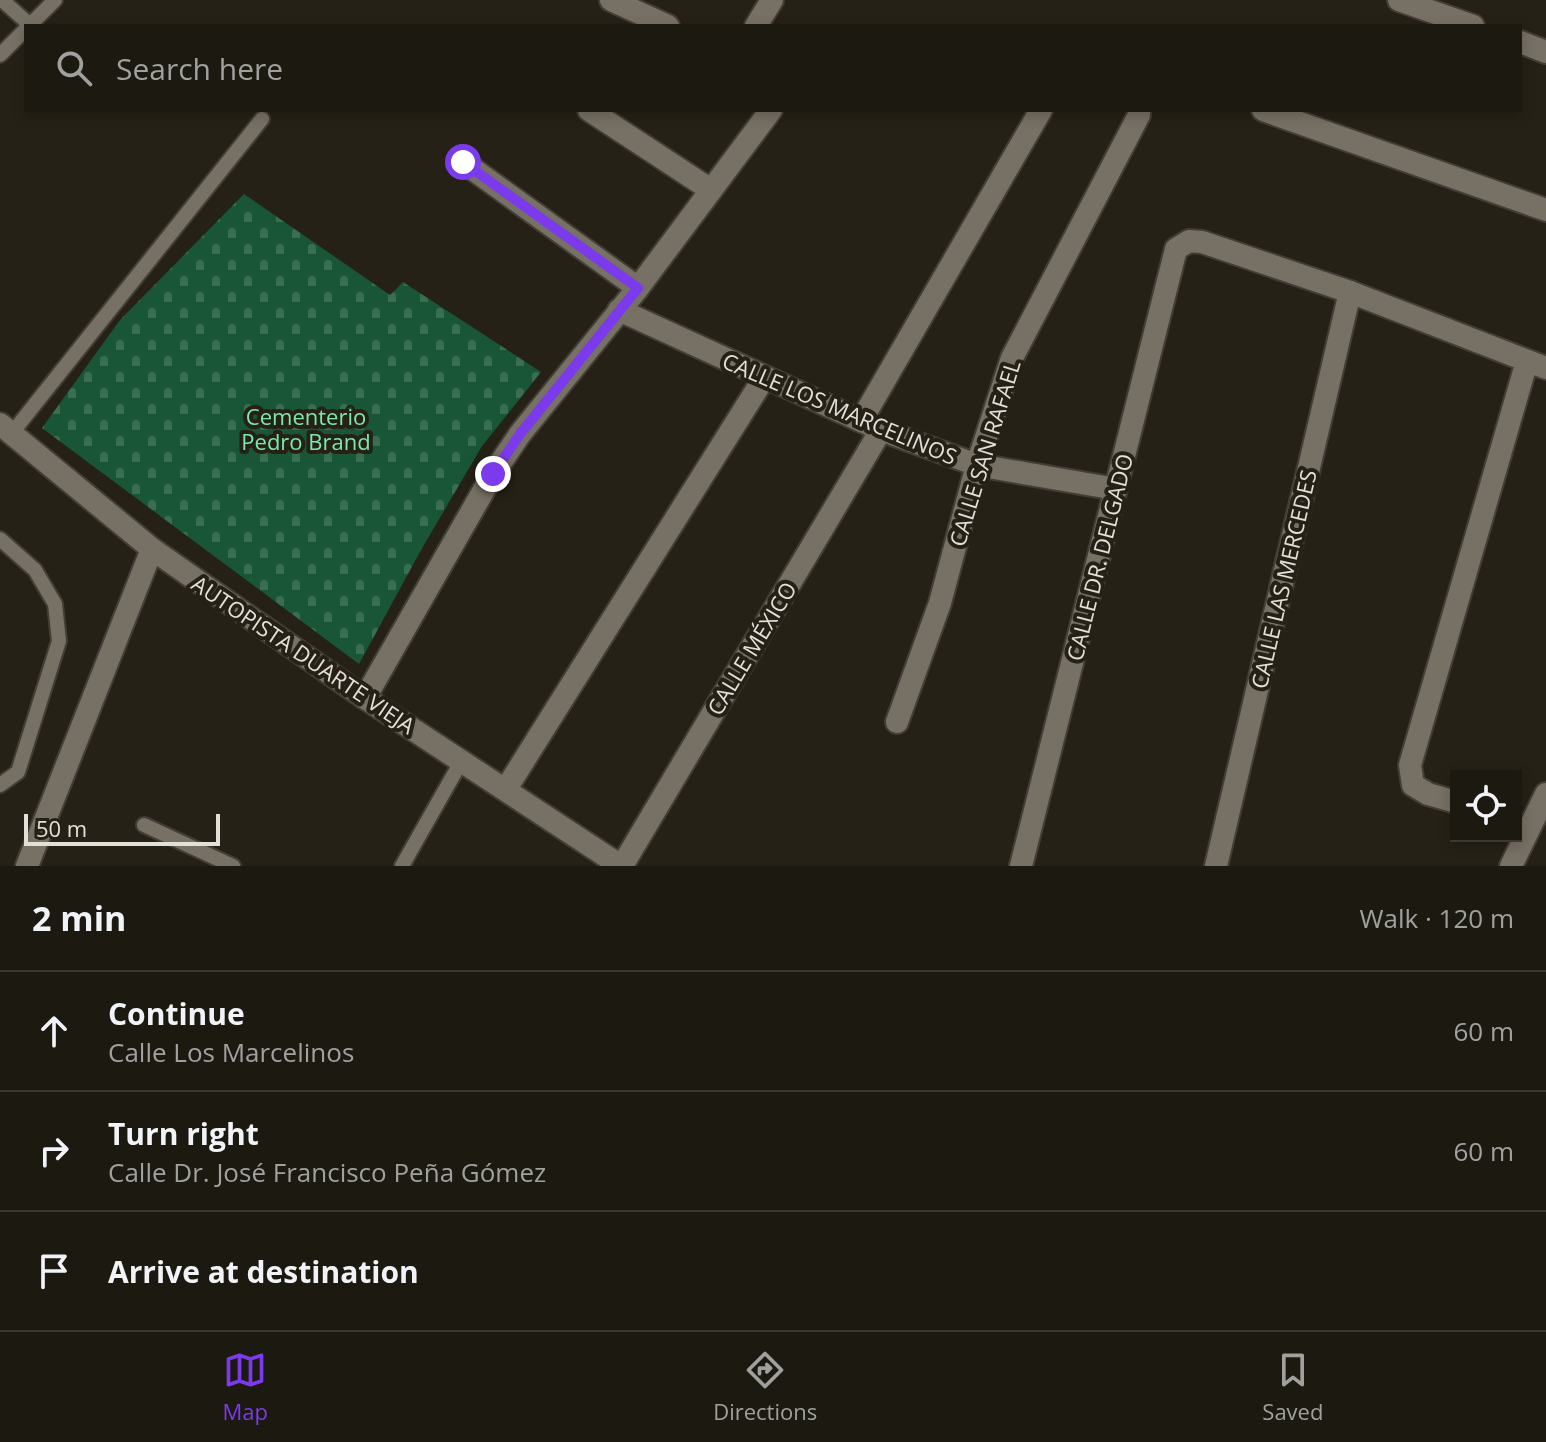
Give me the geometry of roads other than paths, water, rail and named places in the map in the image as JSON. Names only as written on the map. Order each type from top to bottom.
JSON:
[{"type":"street","points":[[611,0],[664,24]]},
{"type":"street","points":[[757,24],[772,0]]},
{"type":"street","points":[[1399,0],[1467,24]]},
{"type":"street","points":[[1522,43],[1546,52]]},
{"type":"street","points":[[592,112],[711,190]]},
{"type":"street","points":[[365,698],[493,474],[520,434],[638,288],[770,112]]},
{"type":"street","name":"CALLE MÉXICO","points":[[621,866],[871,425],[1040,112]]},
{"type":"street","name":"CALLE SAN RAFAEL","points":[[897,722],[940,603],[977,465],[1012,358],[1138,112]]},
{"type":"street","points":[[1269,112],[1546,210]]},
{"type":"street","points":[[463,162],[638,288]]},
{"type":"street","name":"CALLE DR. DELGADO","points":[[1021,866],[1176,249],[1189,241],[1202,242],[1350,292]]},
{"type":"street","points":[[1350,292],[1536,364],[1410,765],[1413,785],[1428,794],[1450,800]]},
{"type":"street","name":"CALLE LAS MERCEDES","points":[[1216,866],[1350,292]]},
{"type":"street","name":"CALLE LOS MARCELINOS","points":[[619,310],[871,425],[977,465],[1116,489]]},
{"type":"street","points":[[506,789],[764,378]]},
{"type":"street","name":"AUTOPISTA DUARTE VIEJA","points":[[6,428],[152,549],[365,698],[621,866]]},
{"type":"street","points":[[27,866],[152,549]]},
{"type":"street","points":[[1511,866],[1524,821],[1546,794]]},
{"type":"lane","points":[[2,0],[25,24]]},
{"type":"lane","points":[[31,24],[55,0]]},
{"type":"lane","points":[[0,55],[24,31]]},
{"type":"lane","points":[[6,428],[262,119]]},
{"type":"lane","points":[[0,539],[35,570],[55,604],[59,641],[18,772],[0,785]]},
{"type":"lane","points":[[402,866],[462,760]]},
{"type":"lane","points":[[144,825],[233,866]]},
{"type":"park label","name":"Cementerio Pedro Brand","points":[[306,428]]}]
